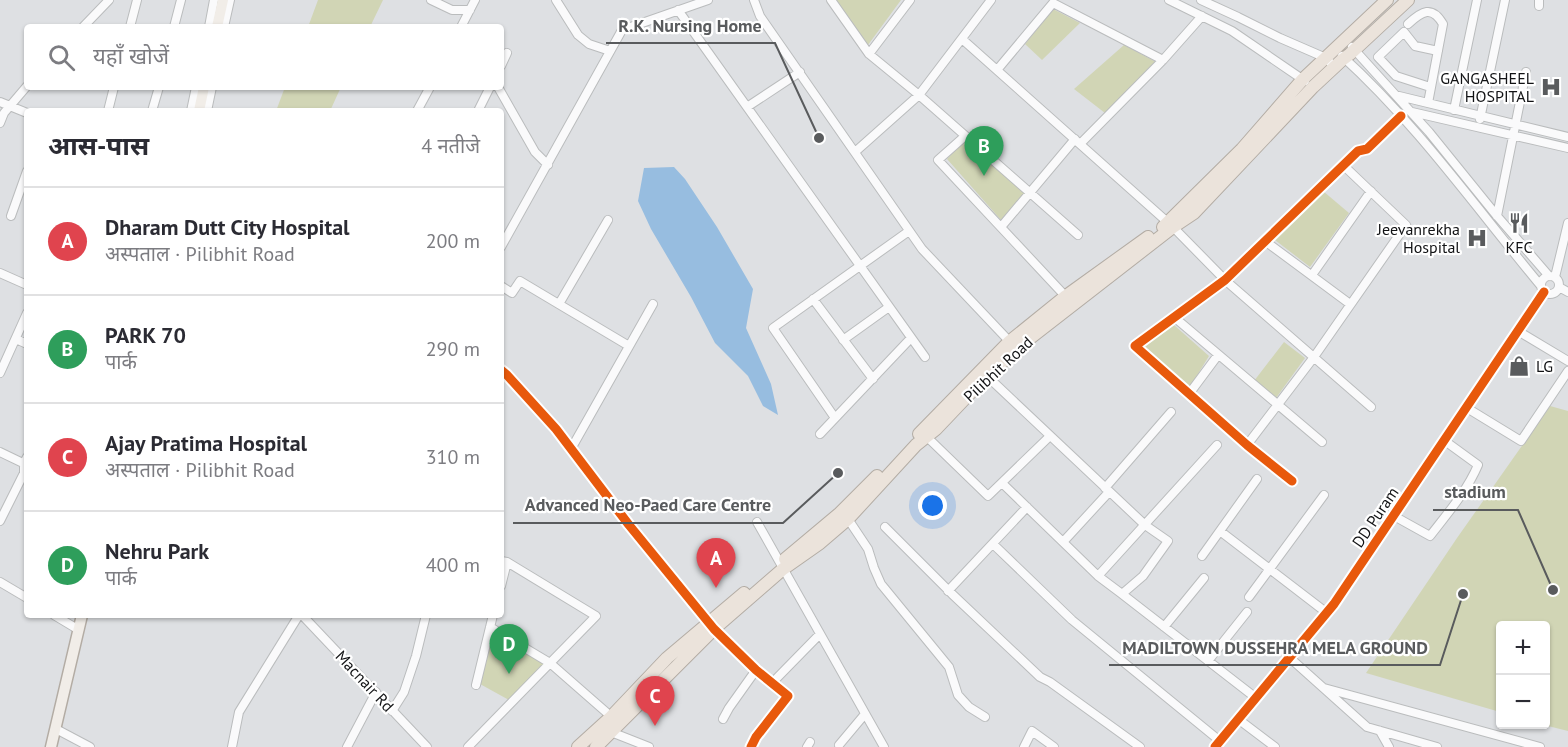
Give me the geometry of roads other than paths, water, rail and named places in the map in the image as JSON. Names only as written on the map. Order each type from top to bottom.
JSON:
[{"type":"highway","points":[[1171,225],[1303,80],[1331,58],[1345,40],[1387,0]]},
{"type":"highway","name":"Pilibhit Road","points":[[596,747],[614,724],[711,626],[781,566],[820,543],[848,519],[926,436],[936,429],[988,377],[1012,345],[1171,225],[1194,213],[1313,87],[1331,58],[1349,54],[1408,0]]},
{"type":"highway","points":[[781,566],[840,513],[1012,345]]},
{"type":"highway","points":[[578,747],[614,724]]},
{"type":"main road","points":[[218,24],[223,0]]},
{"type":"main road","points":[[200,108],[203,90]]},
{"type":"main road","points":[[51,747],[81,618]]},
{"type":"street","points":[[86,24],[109,0]]},
{"type":"street","points":[[131,24],[137,0]]},
{"type":"street","points":[[175,24],[181,0]]},
{"type":"street","points":[[209,24],[214,0]]},
{"type":"street","points":[[225,24],[230,0]]},
{"type":"street","points":[[431,0],[452,10],[470,10]]},
{"type":"street","points":[[463,24],[475,0]]},
{"type":"street","points":[[556,0],[578,35],[589,44],[610,51]]},
{"type":"street","points":[[504,242],[622,30],[708,0]]},
{"type":"street","points":[[754,0],[760,16],[922,249],[1012,345]]},
{"type":"street","points":[[831,0],[869,54],[919,95],[1077,235]]},
{"type":"street","points":[[869,54],[910,0]]},
{"type":"street","points":[[855,152],[919,95],[990,0]]},
{"type":"street","points":[[1169,0],[1232,30],[1313,87]]},
{"type":"street","points":[[1201,0],[1280,38],[1331,58]]},
{"type":"street","points":[[1454,110],[1477,0]]},
{"type":"street","points":[[1479,127],[1505,0]]},
{"type":"street","points":[[997,70],[1053,3],[1163,60]]},
{"type":"street","points":[[678,10],[924,357]]},
{"type":"street","points":[[1408,24],[1420,14],[1430,12],[1438,15],[1443,24],[1428,103]]},
{"type":"street","points":[[1001,227],[1078,141],[1163,60],[1202,16]]},
{"type":"street","points":[[1430,87],[1396,76],[1378,57],[1404,32],[1415,45],[1438,51]]},
{"type":"street","points":[[962,39],[1171,225],[1225,280],[1371,407]]},
{"type":"street","points":[[1345,40],[1349,54],[1430,149],[1543,289],[1551,294],[1559,287]]},
{"type":"street","points":[[504,60],[507,53]]},
{"type":"street","points":[[1349,54],[1412,112],[1497,216],[1558,280],[1559,287]]},
{"type":"street","points":[[747,107],[800,72]]},
{"type":"street","points":[[1497,216],[1526,72]]},
{"type":"street","points":[[0,123],[4,113],[24,90]]},
{"type":"street","points":[[109,108],[113,90]]},
{"type":"street","points":[[153,108],[158,90]]},
{"type":"street","points":[[192,108],[195,90]]},
{"type":"street","points":[[208,108],[211,90]]},
{"type":"street","points":[[419,108],[428,90]]},
{"type":"street","points":[[480,108],[488,90]]},
{"type":"street","points":[[500,90],[535,152],[548,165]]},
{"type":"street","points":[[1397,96],[1568,137]]},
{"type":"street","points":[[0,102],[24,112]]},
{"type":"street","points":[[1412,112],[1568,148]]},
{"type":"street","points":[[1292,481],[1247,445],[1135,346],[1225,280],[1358,151],[1367,148],[1401,116]]},
{"type":"street","points":[[965,136],[938,159],[1070,300]]},
{"type":"street","points":[[1247,445],[1314,357],[1406,225],[1343,165]]},
{"type":"street","points":[[11,216],[24,179]]},
{"type":"street","points":[[1312,275],[1371,190]]},
{"type":"street","points":[[559,304],[608,220]]},
{"type":"street","points":[[1552,276],[1568,223]]},
{"type":"street","points":[[504,229],[510,232]]},
{"type":"street","points":[[835,418],[773,328],[909,231]]},
{"type":"street","points":[[1265,241],[1350,304]]},
{"type":"street","points":[[0,273],[24,284]]},
{"type":"street","points":[[1543,289],[1543,279],[1552,276]]},
{"type":"street","points":[[504,288],[512,292],[520,281],[629,346]]},
{"type":"street","points":[[1559,287],[1568,292]]},
{"type":"street","name":"DD Puram","points":[[1218,744],[1334,604],[1467,408],[1543,289]]},
{"type":"street","points":[[813,299],[873,379]]},
{"type":"street","points":[[571,449],[653,304]]},
{"type":"street","points":[[843,340],[889,307]]},
{"type":"street","points":[[1174,317],[1322,442]]},
{"type":"street","points":[[0,374],[24,320]]},
{"type":"street","points":[[1518,331],[1568,361]]},
{"type":"street","points":[[820,434],[911,338]]},
{"type":"street","points":[[16,339],[24,343]]},
{"type":"street","points":[[1189,394],[1218,355]]},
{"type":"street","points":[[1467,408],[1521,441],[1568,371]]},
{"type":"street","points":[[504,372],[556,429],[629,525],[711,626],[756,670],[788,696],[756,737],[751,747]]},
{"type":"street","points":[[988,377],[1145,525],[1168,541],[1143,576],[1122,594]]},
{"type":"street","points":[[1063,542],[1171,412]]},
{"type":"street","points":[[926,436],[988,496],[1050,436]]},
{"type":"street","points":[[1394,516],[1430,536],[1472,477],[1478,465],[1445,441]]},
{"type":"street","points":[[1098,576],[1217,445]]},
{"type":"street","points":[[0,452],[24,461]]},
{"type":"street","points":[[0,521],[24,473]]},
{"type":"street","points":[[1202,556],[1257,479]]},
{"type":"street","points":[[1002,483],[1098,576],[1256,698]]},
{"type":"street","points":[[1249,597],[1324,495]]},
{"type":"street","points":[[948,591],[1027,507]]},
{"type":"street","points":[[848,519],[868,549],[881,584],[949,667],[958,695],[969,707],[984,717]]},
{"type":"street","points":[[758,522],[884,747]]},
{"type":"street","points":[[885,527],[948,591],[1041,677],[1140,747]]},
{"type":"street","points":[[1220,531],[1327,613]]},
{"type":"street","points":[[993,544],[1072,620],[1218,744]]},
{"type":"street","points":[[468,747],[596,616],[504,561]]},
{"type":"street","points":[[1164,627],[1204,578]]},
{"type":"street","points":[[0,582],[24,596]]},
{"type":"street","points":[[1208,661],[1247,612]]},
{"type":"street","points":[[59,618],[79,630]]},
{"type":"street","points":[[232,747],[238,712],[299,618]]},
{"type":"street","name":"Macnair Rd","points":[[304,618],[427,747]]},
{"type":"street","points":[[392,711],[404,692],[425,618]]},
{"type":"street","points":[[476,685],[493,618]]},
{"type":"street","points":[[490,627],[550,663],[614,724],[649,747]]},
{"type":"street","points":[[772,683],[820,634]]},
{"type":"street","points":[[1290,658],[1367,727],[1437,747]]},
{"type":"street","points":[[723,719],[756,670]]},
{"type":"street","points":[[1324,688],[1540,747]]},
{"type":"street","points":[[347,747],[376,692]]},
{"type":"street","points":[[839,746],[865,714]]},
{"type":"street","points":[[1238,719],[1275,747]]},
{"type":"street","points":[[56,729],[90,747]]},
{"type":"street","points":[[1380,730],[1389,747]]},
{"type":"street","points":[[1024,747],[1032,731],[1054,747]]},
{"type":"water","points":[[674,167],[685,179],[717,227],[753,289],[746,328],[771,384],[778,415],[763,406],[748,376],[715,343],[651,229],[638,201],[644,168]]},
{"type":"place","name":"GANGASHEEL HOSPITAL","points":[[1551,87]]},
{"type":"place","name":"R.K. Nursing Home","points":[[819,138]]},
{"type":"place","name":"PARK 70","points":[[984,176]]},
{"type":"place","name":"KFC","points":[[1519,223]]},
{"type":"place","name":"Jeevanrekha Hospital","points":[[1477,238]]},
{"type":"place","name":"LG","points":[[1519,366]]},
{"type":"place","name":"Advanced Neo-Paed Care Centre","points":[[838,473]]},
{"type":"place","name":"Dharam Dutt City Hospital","points":[[716,588]]},
{"type":"place","name":"stadium","points":[[1553,590]]},
{"type":"place","name":"MADILTOWN DUSSEHRA MELA GROUND","points":[[1463,594]]},
{"type":"place","name":"Nehru Park","points":[[509,674]]},
{"type":"place","name":"Ajay Pratima Hospital","points":[[655,726]]}]
